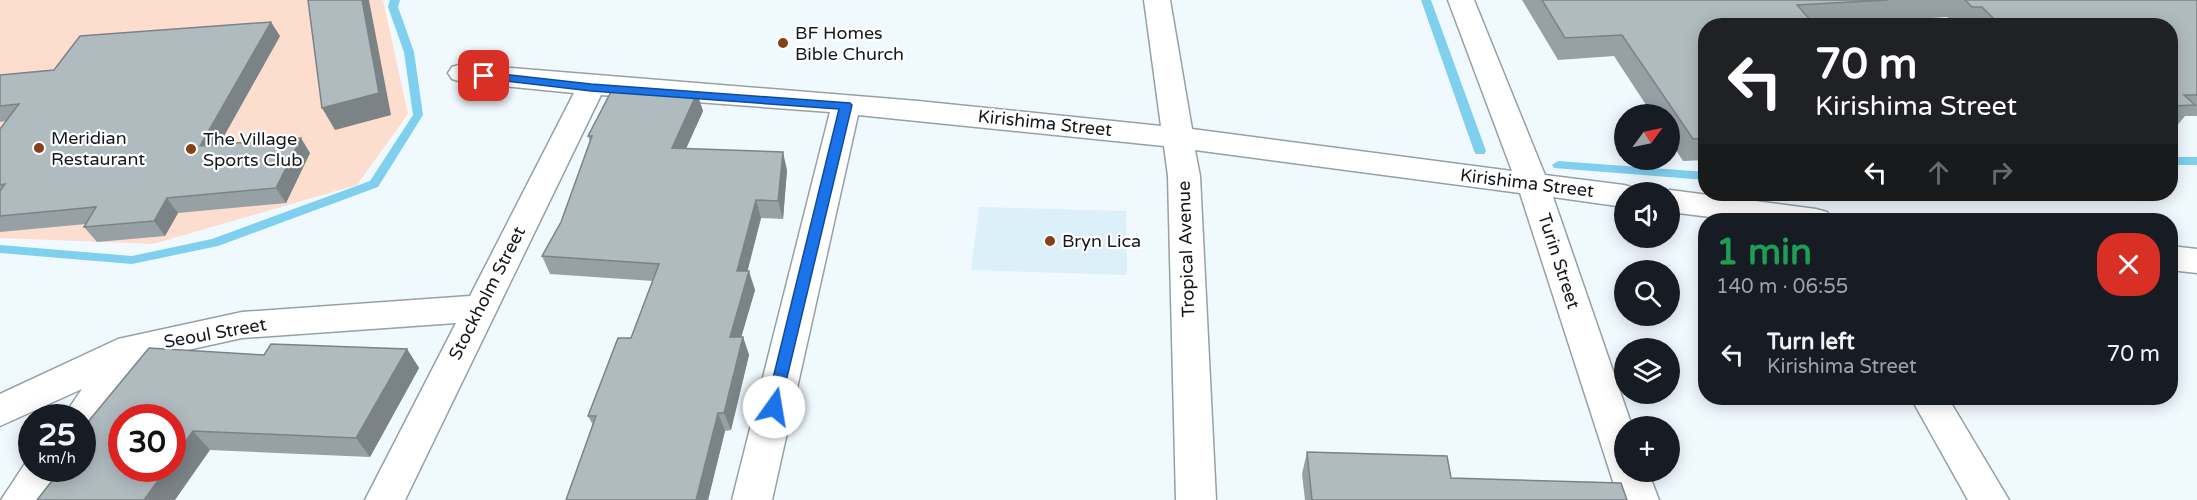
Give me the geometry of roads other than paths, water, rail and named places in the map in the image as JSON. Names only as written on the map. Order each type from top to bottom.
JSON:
[{"type":"street","name":"Tropical Avenue","points":[[1157,0],[1184,176],[1196,500]]},
{"type":"street","name":"Turin Street","points":[[1461,0],[1533,184],[1614,427]]},
{"type":"street","name":"Kirishima Street","points":[[462,74],[591,87],[984,116],[1178,138],[1614,195]]},
{"type":"street","name":"Stockholm Street","points":[[385,500],[591,87]]},
{"type":"street","points":[[752,500],[846,105]]},
{"type":"street","points":[[1680,202],[1762,213]]},
{"type":"street","points":[[2178,259],[2197,261]]},
{"type":"street","name":"Seoul Street","points":[[0,411],[131,350],[242,325],[479,308]]},
{"type":"street","points":[[92,404],[131,350]]},
{"type":"street","points":[[1933,405],[1989,500]]},
{"type":"street","points":[[21,500],[34,482]]},
{"type":"street","points":[[1633,482],[1639,500]]},
{"type":"waterway","points":[[0,249],[132,260],[214,243],[374,184],[418,115],[409,52],[393,7],[395,0]]},
{"type":"waterway","points":[[1426,0],[1480,151]]},
{"type":"waterway","points":[[2178,161],[2197,161]]},
{"type":"waterway","points":[[1558,165],[1698,175]]},
{"type":"place","name":"BF Homes Bible Church","points":[[783,43]]},
{"type":"place","name":"Meridian Restaurant","points":[[39,148]]},
{"type":"place","name":"The Village Sports Club","points":[[191,149]]},
{"type":"place","name":"Bryn Lica","points":[[1050,241]]}]
